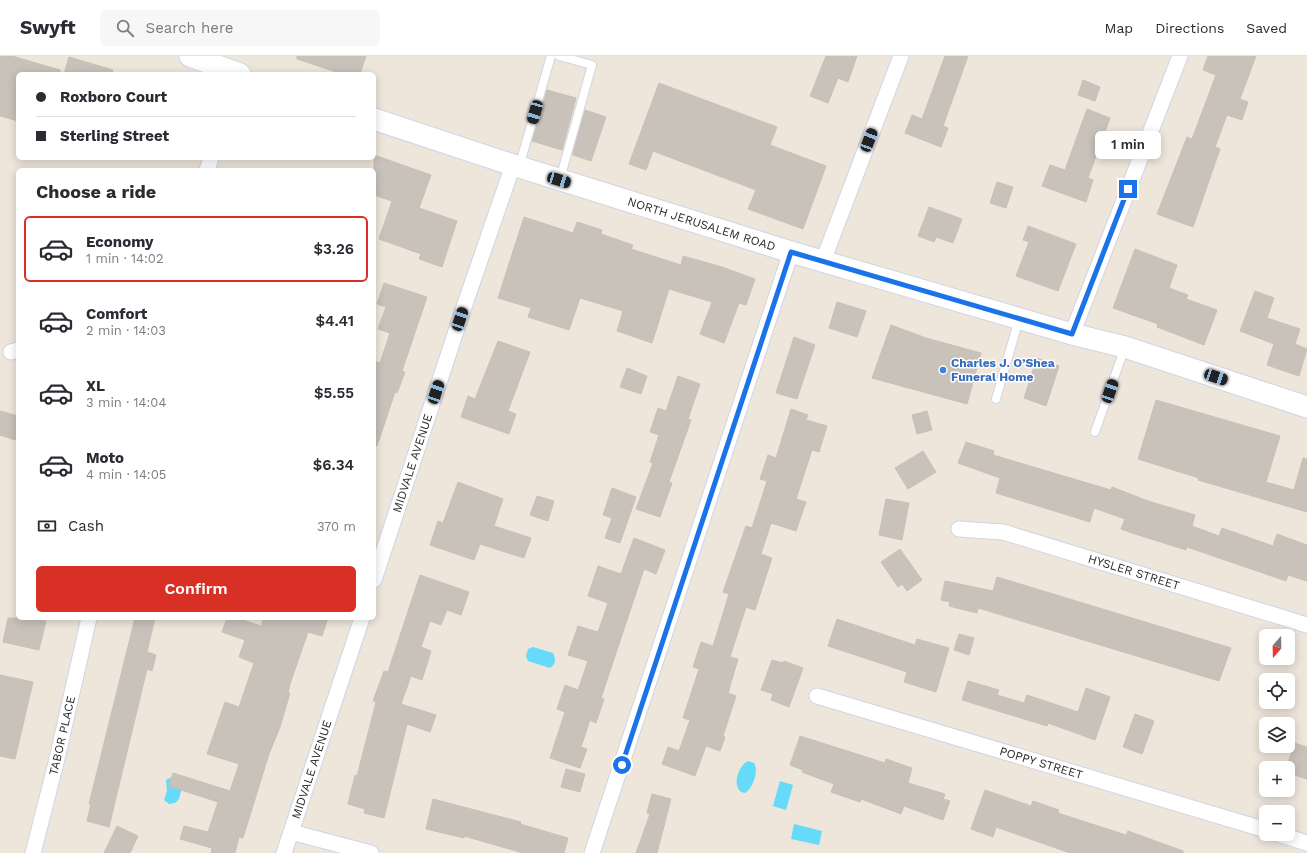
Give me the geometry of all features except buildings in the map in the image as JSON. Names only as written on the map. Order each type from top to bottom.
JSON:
[{"type":"main road","points":[[190,56],[232,72]]},
{"type":"main road","name":"NORTH JERUSALEM ROAD","points":[[376,120],[559,180],[823,262],[1020,316],[1072,334],[1125,347],[1307,407]]},
{"type":"street","points":[[823,262],[901,56]]},
{"type":"street","points":[[1072,334],[1180,56]]},
{"type":"street","name":"MIDVALE AVENUE","points":[[376,574],[462,312],[516,166]]},
{"type":"street","points":[[592,853],[791,252]]},
{"type":"street","name":"HYSLER STREET","points":[[959,529],[1003,532],[1307,625]]},
{"type":"street","name":"TABOR PLACE","points":[[33,853],[56,763],[89,620]]},
{"type":"street","name":"MIDVALE AVENUE","points":[[284,853],[361,620]]},
{"type":"street","name":"POPPY STREET","points":[[817,696],[1259,828]]},
{"type":"street","points":[[291,832],[371,853]]},
{"type":"street","points":[[1295,839],[1307,843]]},
{"type":"lane","points":[[516,166],[551,56]]},
{"type":"lane","points":[[559,56],[592,66],[559,180]]},
{"type":"lane","points":[[996,399],[1020,316]]},
{"type":"lane","points":[[1095,432],[1125,347]]},
{"type":"water","points":[[533,647],[553,653],[555,661],[550,668],[528,661],[526,656],[528,649]]},
{"type":"water","points":[[748,761],[754,763],[756,770],[753,783],[745,793],[738,789],[737,776],[741,767]]},
{"type":"water","points":[[172,777],[182,787],[179,799],[175,803],[169,804],[164,800],[167,791],[166,780]]},
{"type":"water","points":[[780,781],[793,785],[786,810],[773,806]]},
{"type":"water","points":[[794,824],[822,831],[819,845],[791,839]]},
{"type":"place","name":"Charles J. O’Shea Funeral Home","points":[[943,370]]},
{"type":"route","points":[[622,765],[791,252],[1072,334],[1128,189]]}]
